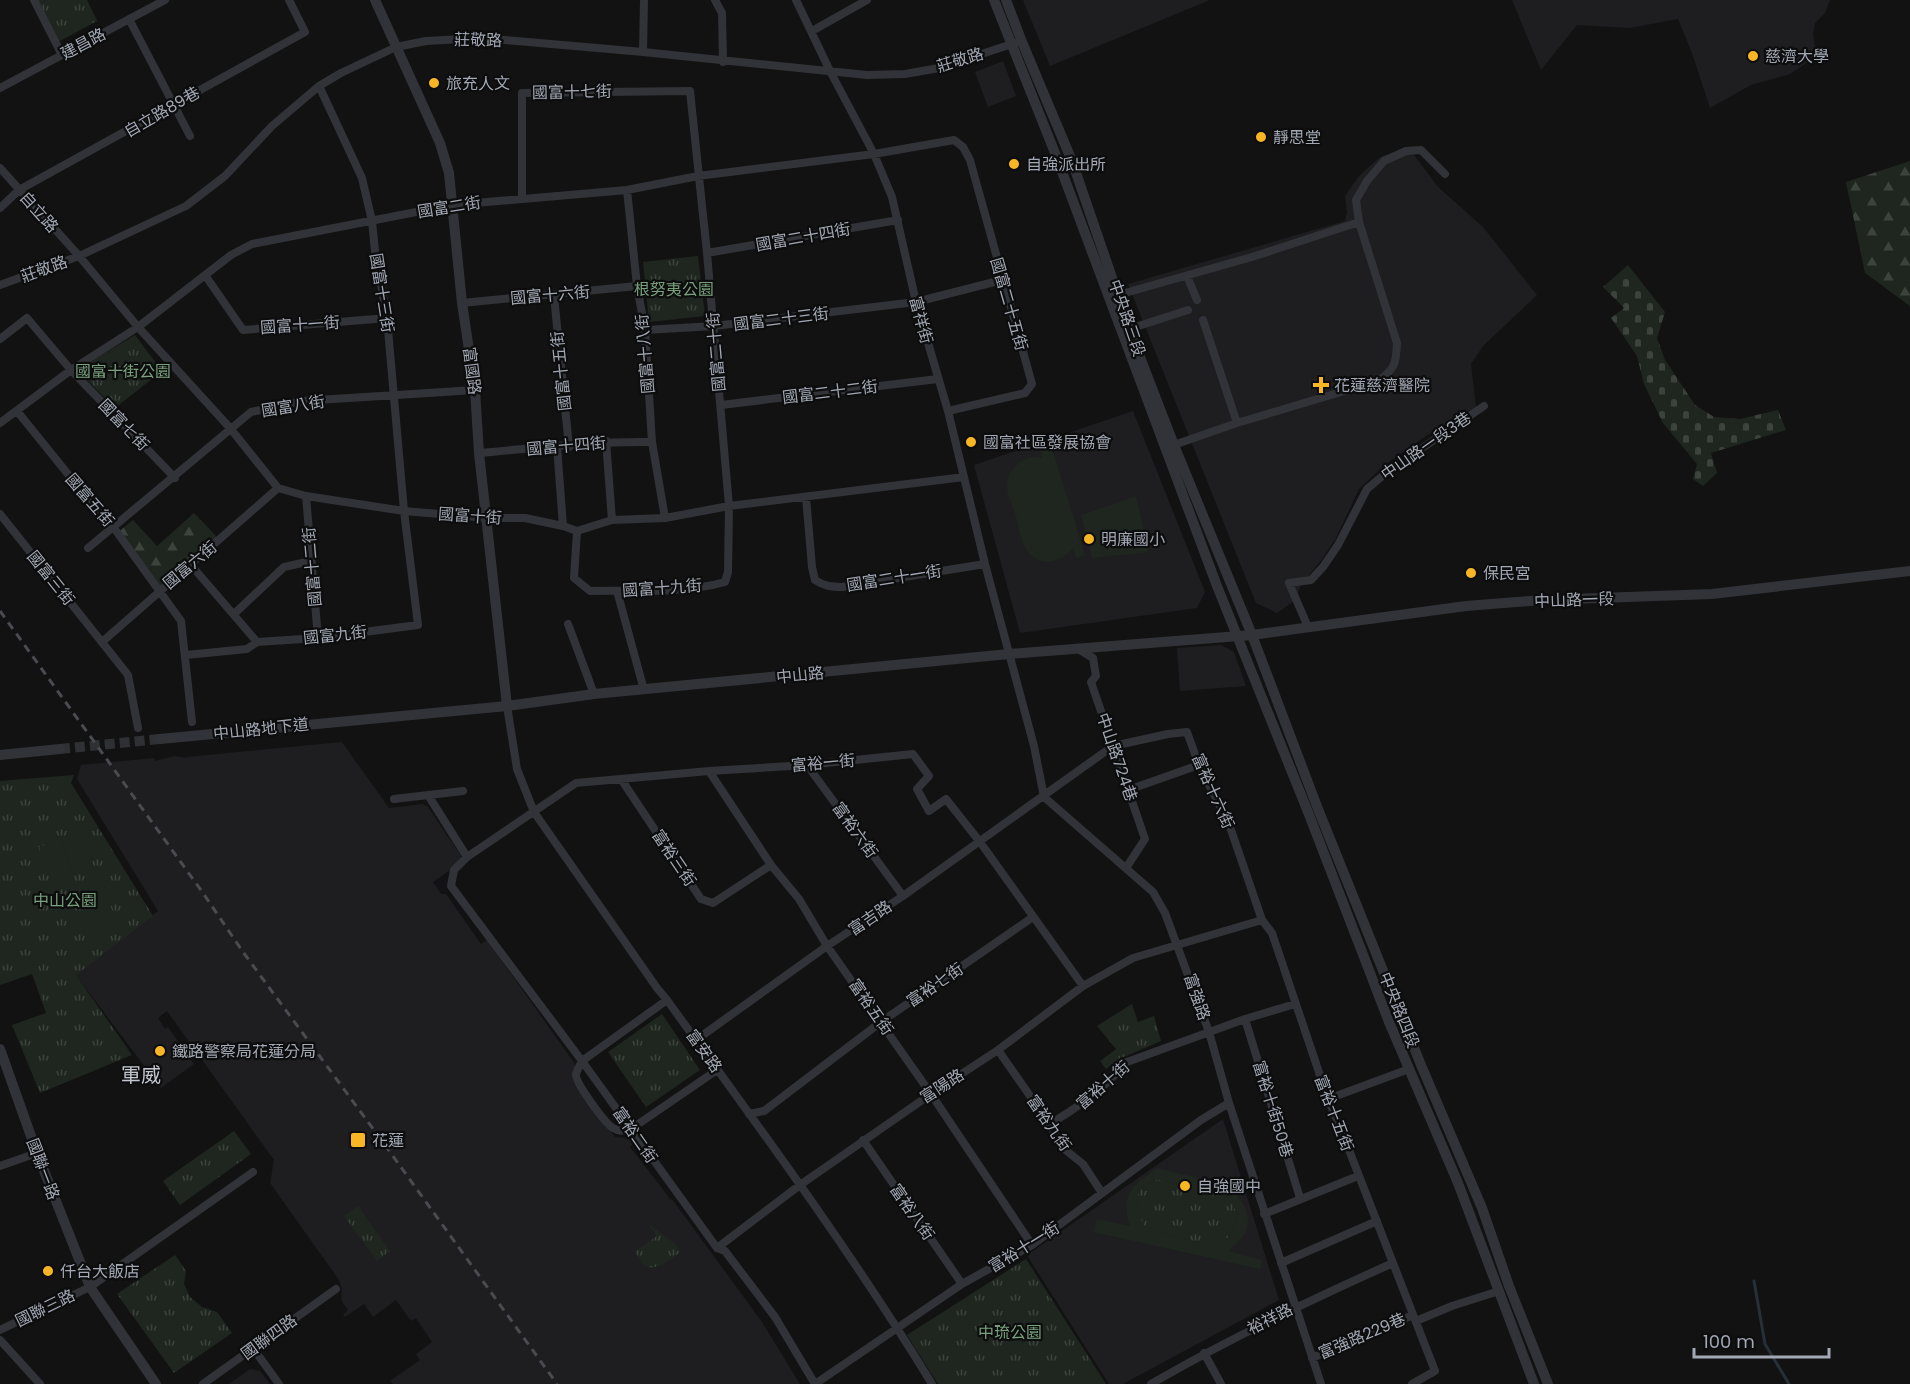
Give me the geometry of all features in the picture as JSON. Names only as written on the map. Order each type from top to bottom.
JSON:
[{"type":"street","points":[[34,0],[62,55]]},
{"type":"street","name":"建昌路","points":[[0,88],[165,0]]},
{"type":"street","name":"自立路89巷","points":[[0,208],[19,190],[305,32],[289,0]]},
{"type":"street","name":"富國路","points":[[375,0],[440,143],[449,173],[462,303],[475,390],[479,453],[507,706]]},
{"type":"street","points":[[643,52],[644,0]]},
{"type":"street","points":[[715,0],[722,13],[723,62]]},
{"type":"street","name":"富祥街","points":[[796,0],[874,154],[892,197],[916,302],[948,411],[1009,654]]},
{"type":"street","points":[[813,31],[867,0]]},
{"type":"street","name":"中央路三段","points":[[994,0],[1017,43],[1072,161],[1118,295],[1125,331]]},
{"type":"street","name":"中央路三段","points":[[1006,0],[1017,43],[1170,447],[1238,636]]},
{"type":"street","points":[[129,19],[190,135]]},
{"type":"street","name":"莊敬路","points":[[0,285],[79,256],[186,206],[225,176],[272,126],[319,86],[396,47],[426,41],[480,38],[867,75],[905,74],[939,68],[1017,43]]},
{"type":"street","name":"國富十三街","points":[[319,86],[362,178],[372,221],[387,318],[404,511],[418,625],[412,625]]},
{"type":"street","name":"國富二十街","points":[[690,91],[714,326],[729,506]]},
{"type":"street","name":"國富十七街","points":[[522,197],[522,93],[690,91]]},
{"type":"street","name":"國富二街","points":[[0,423],[71,370],[138,327],[231,255],[252,244],[278,237],[452,205],[522,197],[627,190],[698,176],[874,154],[954,140]]},
{"type":"street","name":"國富二十五街","points":[[948,411],[1025,393],[1032,384],[970,160],[963,147],[954,140]]},
{"type":"street","points":[[1170,447],[1237,423],[1378,381],[1392,371],[1396,359],[1397,343],[1359,222],[1356,200],[1367,181],[1384,161],[1406,151],[1421,150],[1445,174]]},
{"type":"street","name":"自立路","points":[[0,168],[79,256]]},
{"type":"street","name":"國富十八街","points":[[627,190],[637,286],[645,330],[652,442],[665,518]]},
{"type":"street","name":"國富二十四街","points":[[707,253],[898,220]]},
{"type":"street","points":[[1118,295],[1188,276],[1359,222]]},
{"type":"street","points":[[79,256],[138,327],[230,428],[278,488]]},
{"type":"street","name":"國富十一街","points":[[205,275],[243,330],[387,318]]},
{"type":"street","points":[[1188,276],[1197,300]]},
{"type":"street","name":"國富二十三街","points":[[645,330],[714,326],[916,302],[1002,280]]},
{"type":"street","name":"國富十六街","points":[[462,303],[554,296],[637,286]]},
{"type":"street","name":"國富十五街","points":[[554,296],[569,447]]},
{"type":"street","points":[[1125,331],[1188,310]]},
{"type":"street","name":"國富七街","points":[[0,339],[27,318],[71,370],[175,477]]},
{"type":"street","points":[[1203,320],[1237,423]]},
{"type":"street","name":"國富二十二街","points":[[721,405],[938,379]]},
{"type":"street","name":"國富八街","points":[[88,548],[251,412],[292,404],[475,390]]},
{"type":"street","name":"中山路一段3巷","points":[[1308,627],[1289,583],[1311,580],[1323,567],[1338,545],[1367,489],[1387,472],[1484,406]]},
{"type":"street","name":"國富五街","points":[[17,411],[114,528],[181,621],[192,722]]},
{"type":"street","points":[[606,441],[612,520]]},
{"type":"street","name":"國富十四街","points":[[479,453],[569,447],[606,441],[652,442]]},
{"type":"street","points":[[557,446],[563,525]]},
{"type":"street","name":"中央路三段","points":[[1170,447],[1252,635]]},
{"type":"street","points":[[577,531],[612,520],[665,518],[729,506],[964,477]]},
{"type":"street","name":"國富十街","points":[[278,488],[306,496],[404,511],[488,518],[525,518],[563,525],[577,531]]},
{"type":"street","name":"國富六街","points":[[102,642],[278,488]]},
{"type":"street","name":"國富十二街","points":[[306,496],[318,638]]},
{"type":"street","name":"國富二十一街","points":[[806,497],[812,567],[815,580],[822,585],[842,586],[985,564]]},
{"type":"street","name":"國富十九街","points":[[577,531],[574,578],[590,591],[661,590],[715,585],[726,582],[728,572],[729,506]]},
{"type":"street","name":"國富三街","points":[[0,514],[128,675],[138,728]]},
{"type":"street","points":[[234,614],[284,567],[310,561]]},
{"type":"street","points":[[191,565],[257,642]]},
{"type":"street","name":"中山路一段","points":[[1238,636],[1466,606],[1542,600],[1712,594],[1910,571]]},
{"type":"street","points":[[617,591],[644,690]]},
{"type":"street","points":[[568,624],[594,694]]},
{"type":"street","name":"國富九街","points":[[186,656],[247,649],[257,642],[318,638],[412,625]]},
{"type":"street","name":"中央路四段","points":[[1252,635],[1322,820],[1421,1065],[1482,1208],[1509,1286],[1548,1384]]},
{"type":"street","name":"中央路四段","points":[[1238,636],[1409,1070],[1458,1183],[1534,1384]]},
{"type":"street","name":"中山路","points":[[363,719],[1009,654],[1238,636]]},
{"type":"street","name":"中山路724巷","points":[[1080,650],[1093,658],[1096,676],[1091,682],[1145,839],[1126,868]]},
{"type":"street","points":[[1009,654],[1034,746],[1044,797]]},
{"type":"street","name":"富安路","points":[[507,706],[517,769],[534,813],[800,1185],[899,1329],[932,1384]]},
{"type":"street","name":"中山路地下道","points":[[160,739],[363,719]]},
{"type":"street","name":"富裕十六街","points":[[1044,797],[1113,746],[1187,732],[1199,765],[1229,824],[1262,920],[1272,933],[1295,1004]]},
{"type":"street","points":[[0,755],[60,749]]},
{"type":"street","name":"富裕一街","points":[[451,886],[454,870],[467,857],[534,813],[568,786],[576,783],[807,765],[913,754],[929,776],[917,789],[929,811],[946,799],[980,842],[1083,986]]},
{"type":"street","name":"富裕六街","points":[[807,765],[903,896]]},
{"type":"street","points":[[1128,790],[1199,765]]},
{"type":"street","name":"富裕五街","points":[[709,771],[771,865],[799,899],[827,946],[931,1094],[1032,1245]]},
{"type":"street","name":"富裕三街","points":[[621,779],[701,899],[712,903],[771,865]]},
{"type":"street","points":[[394,799],[463,791]]},
{"type":"street","points":[[428,795],[467,857]]},
{"type":"street","name":"富吉路","points":[[696,1040],[827,946],[903,896],[1044,797]]},
{"type":"street","name":"富強路","points":[[1044,797],[1153,892],[1160,902],[1178,943],[1209,1032],[1264,1214],[1321,1384]]},
{"type":"street","name":"富裕二街","points":[[451,886],[582,1061],[717,1248],[725,1251],[775,1317],[815,1384]]},
{"type":"street","name":"富裕七街","points":[[749,1114],[764,1111],[881,1022],[1033,917]]},
{"type":"street","points":[[1178,943],[1262,920]]},
{"type":"street","name":"富陽路","points":[[717,1248],[800,1185],[998,1050],[1083,986],[1133,958],[1178,943]]},
{"type":"street","points":[[668,1000],[582,1061],[576,1074],[577,1082],[611,1128],[621,1132],[631,1129],[717,1070]]},
{"type":"street","name":"富裕十街","points":[[1049,1124],[1072,1111],[1127,1062],[1245,1019],[1295,1004]]},
{"type":"street","name":"富裕十五街","points":[[1295,1004],[1328,1099],[1377,1221]]},
{"type":"street","name":"富裕十街50巷","points":[[1245,1019],[1300,1198]]},
{"type":"street","name":"國聯一路","points":[[0,1049],[37,1153],[90,1287],[156,1384]]},
{"type":"street","name":"富裕九街","points":[[998,1050],[1063,1148],[1083,1164],[1102,1193]]},
{"type":"street","points":[[1328,1099],[1409,1070]]},
{"type":"street","name":"富裕十一街","points":[[815,1384],[962,1284],[1032,1245],[1201,1120],[1229,1103]]},
{"type":"street","name":"富裕八街","points":[[863,1140],[962,1284]]},
{"type":"street","points":[[0,1166],[37,1153]]},
{"type":"street","points":[[90,1287],[253,1172]]},
{"type":"street","points":[[1264,1214],[1358,1176]]},
{"type":"street","points":[[1281,1263],[1377,1221],[1435,1371],[1412,1384]]},
{"type":"street","name":"裕祥路","points":[[1151,1384],[1204,1353],[1295,1306],[1393,1263]]},
{"type":"street","name":"國聯三路","points":[[0,1330],[90,1287]]},
{"type":"street","name":"國聯四路","points":[[203,1384],[336,1289]]},
{"type":"street","name":"富強路229巷","points":[[1312,1358],[1414,1318],[1499,1291]]},
{"type":"street","points":[[0,1340],[40,1384]]},
{"type":"street","points":[[253,1348],[279,1384]]},
{"type":"street","points":[[1204,1353],[1221,1384]]},
{"type":"shaded area","points":[[1023,0],[1210,0],[1050,66]]},
{"type":"shaded area","name":"慈濟大學","points":[[1512,0],[1830,0],[1825,13],[1815,23],[1813,33],[1815,48],[1812,59],[1790,74],[1751,85],[1710,108],[1678,19],[1630,28],[1577,25],[1541,70]]},
{"type":"shaded area","points":[[1003,61],[1016,96],[988,107],[975,72]]},
{"type":"shaded area","name":"花蓮慈濟醫院","points":[[1408,147],[1438,187],[1483,227],[1537,295],[1483,346],[1471,364],[1476,407],[1426,436],[1386,464],[1359,489],[1336,538],[1323,558],[1301,585],[1294,601],[1277,613],[1256,603],[1128,284],[1345,221],[1347,212],[1345,196],[1359,176],[1380,157]]},
{"type":"shaded area","name":"明廉國小","points":[[1133,411],[1205,592],[1197,608],[1020,633],[974,465]]},
{"type":"shaded area","points":[[1221,645],[1234,652],[1246,686],[1180,691],[1177,648]]},
{"type":"shaded area","points":[[342,742],[389,808],[423,804],[428,807],[461,856],[459,864],[433,882],[441,894],[446,894],[481,944],[487,940],[575,1064],[573,1078],[615,1137],[628,1138],[633,1144],[630,1147],[669,1200],[672,1199],[762,1322],[800,1384],[393,1384],[390,1381],[420,1360],[416,1354],[432,1342],[416,1318],[411,1321],[396,1300],[373,1317],[364,1304],[345,1317],[343,1315],[348,1310],[341,1300],[342,1289],[339,1280],[270,1183],[274,1160],[167,1011],[158,1018],[165,1029],[168,1027],[194,1064],[161,1088],[75,974],[158,911],[77,779],[81,765],[154,758],[155,761],[174,756],[187,758]]},
{"type":"shaded area","name":"自強國中","points":[[1223,1119],[1279,1300],[1123,1384],[1109,1384],[1028,1257],[1030,1253]]},
{"type":"shaded area","points":[[250,1369],[260,1371],[270,1384],[229,1384]]},
{"type":"green space","points":[[37,0],[87,0],[97,21],[58,42]]},
{"type":"green space","points":[[1910,161],[1910,306],[1865,273],[1846,182]]},
{"type":"green space","name":"根努夷公園","points":[[698,256],[705,316],[649,322],[643,262]]},
{"type":"green space","points":[[1628,265],[1665,312],[1657,338],[1665,360],[1695,405],[1714,417],[1740,419],[1778,410],[1786,430],[1711,453],[1717,473],[1703,486],[1693,479],[1697,464],[1663,423],[1644,384],[1637,356],[1611,318],[1624,308],[1603,287]]},
{"type":"green space","name":"國富十街公園","points":[[135,335],[162,371],[115,408],[77,370]]},
{"type":"green space","points":[[1052,448],[1085,555],[1076,558],[1073,548],[1062,557],[1050,562],[1037,559],[1026,549],[1007,486],[1010,474],[1018,464],[1029,458],[1042,458],[1041,452]]},
{"type":"green space","points":[[1136,496],[1149,552],[1092,558],[1081,515]]},
{"type":"green space","points":[[194,513],[217,537],[160,587],[117,533],[133,520],[157,546]]},
{"type":"green space","name":"中山公園","points":[[74,775],[71,783],[153,916],[76,975],[132,1055],[40,1093],[12,1025],[46,1013],[32,974],[0,985],[0,781]]},
{"type":"green space","points":[[81,831],[94,867],[74,874],[61,838]]},
{"type":"green space","points":[[59,839],[73,875],[52,883],[39,847]]},
{"type":"green space","points":[[100,875],[117,925],[91,934],[74,884]]},
{"type":"green space","points":[[1132,1004],[1138,1022],[1154,1016],[1161,1041],[1119,1059],[1106,1069],[1100,1061],[1116,1049],[1097,1026]]},
{"type":"green space","points":[[662,1014],[700,1070],[646,1107],[608,1052]]},
{"type":"green space","points":[[234,1131],[251,1154],[180,1205],[163,1181]]},
{"type":"green space","points":[[1157,1168],[1223,1184],[1233,1192],[1242,1202],[1248,1221],[1244,1234],[1229,1251],[1262,1260],[1260,1269],[1093,1232],[1097,1219],[1130,1226],[1127,1199],[1135,1186]],"holes":[[[1158,1179],[1224,1196],[1231,1201],[1238,1215],[1230,1234],[1219,1243],[1212,1244],[1185,1239],[1145,1227],[1138,1212],[1139,1193],[1149,1183]]]},
{"type":"green space","points":[[1157,1179],[1224,1196],[1231,1201],[1238,1215],[1230,1235],[1219,1243],[1204,1244],[1145,1227],[1138,1212],[1136,1199],[1142,1188]]},
{"type":"green space","points":[[358,1206],[390,1251],[377,1261],[344,1216]]},
{"type":"green space","points":[[648,1224],[674,1243],[681,1252],[663,1264],[653,1267],[644,1265],[635,1252],[657,1236]]},
{"type":"green space","points":[[175,1255],[186,1271],[184,1284],[190,1297],[202,1307],[217,1312],[232,1333],[174,1373],[117,1294]]},
{"type":"green space","name":"中琉公園","points":[[1026,1259],[1106,1384],[938,1384],[907,1335]]},
{"type":"waterway","points":[[1754,1281],[1765,1344],[1789,1384]]},
{"type":"tunnel","points":[[60,749],[160,739]]},
{"type":"railway","points":[[0,611],[243,952],[557,1384]]},
{"type":"place","name":"慈濟大學","points":[[1753,56]]},
{"type":"place","name":"旅充人文","points":[[434,83]]},
{"type":"place","name":"靜思堂","points":[[1261,137]]},
{"type":"place","name":"自強派出所","points":[[1014,164]]},
{"type":"place","name":"花蓮慈濟醫院","points":[[1321,385]]},
{"type":"place","name":"國富社區發展協會","points":[[971,442]]},
{"type":"place","name":"明廉國小","points":[[1089,539]]},
{"type":"place","name":"保民宮","points":[[1471,573]]},
{"type":"place","name":"鐵路警察局花蓮分局","points":[[160,1051]]},
{"type":"place","name":"花蓮","points":[[358,1140]]},
{"type":"place","name":"自強國中","points":[[1185,1186]]},
{"type":"place","name":"仟台大飯店","points":[[48,1271]]},
{"type":"district","name":"軍威","points":[[141,1075]]}]
